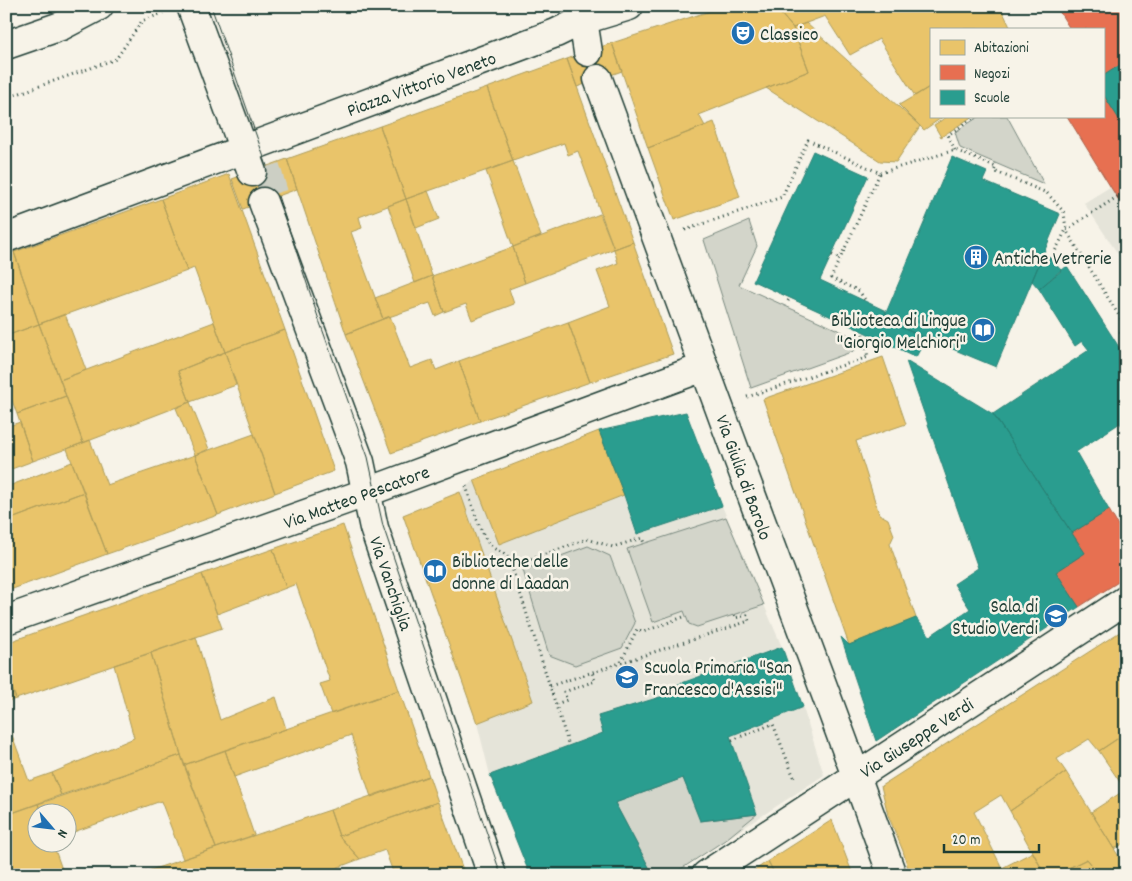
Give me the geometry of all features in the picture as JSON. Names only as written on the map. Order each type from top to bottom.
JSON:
[{"type":"street","points":[[6,45],[61,26],[99,6]]},
{"type":"street","name":"Piazza Vittorio Veneto","points":[[6,238],[255,158],[556,33],[581,13],[628,6]]},
{"type":"street","points":[[178,9],[232,116],[254,133],[255,158]]},
{"type":"street","points":[[581,13],[588,52]]},
{"type":"street","name":"Via Giulia di Barolo","points":[[598,79],[892,875]]},
{"type":"street","name":"Via Vanchiglia","points":[[269,199],[296,262],[296,290],[360,462],[374,528],[492,875]]},
{"type":"street","name":"Via Matteo Pescatore","points":[[6,620],[366,493],[704,368]]},
{"type":"street","name":"Via Giuseppe Verdi","points":[[706,875],[1126,600]]},
{"type":"path","points":[[6,98],[116,59],[142,21],[178,9]]},
{"type":"path","points":[[955,150],[948,135],[973,118]]},
{"type":"path","points":[[658,240],[782,197],[808,140],[880,172],[955,150],[996,167],[994,171],[1047,193],[1064,212],[1066,230],[1126,327]]},
{"type":"path","points":[[866,301],[859,291],[831,278],[880,172]]},
{"type":"path","points":[[1051,260],[1066,230],[1126,191]]},
{"type":"path","points":[[832,255],[840,259]]},
{"type":"path","points":[[718,406],[868,357],[862,330]]},
{"type":"path","points":[[1126,331],[1121,333],[1126,341]]},
{"type":"path","points":[[456,460],[488,543],[505,553],[509,558],[569,746]]},
{"type":"path","points":[[512,566],[587,539],[613,547],[642,538],[644,543]]},
{"type":"path","points":[[550,686],[749,621],[747,615],[735,618],[734,615]]},
{"type":"path","points":[[621,663],[638,629],[643,632],[686,616]]},
{"type":"path","points":[[622,648],[627,650]]},
{"type":"path","points":[[556,704],[567,700],[564,692],[595,681],[592,672]]},
{"type":"path","points":[[732,740],[773,724],[807,808]]},
{"type":"shaded area","points":[[977,118],[1008,118],[1044,184],[960,148],[955,132]]},
{"type":"shaded area","points":[[1126,177],[1126,266],[1084,203]]},
{"type":"shaded area","points":[[749,221],[757,246],[739,285],[849,335],[854,351],[751,388],[704,240]]},
{"type":"shaded area","name":"Scuola Primaria \"San Francesco d'Assisi\"","points":[[474,480],[499,544],[624,495],[637,534],[722,506],[782,647],[824,775],[672,875],[490,775],[477,723],[403,515],[460,492]]},
{"type":"shaded area","points":[[726,517],[764,605],[697,627],[689,624],[684,611],[653,622],[627,549]]},
{"type":"shaded area","points":[[588,546],[610,556],[635,623],[622,648],[575,665],[549,655],[523,570]]},
{"type":"shaded area","points":[[683,778],[701,821],[757,814],[725,840],[672,875],[640,875],[651,871],[615,803]]},
{"type":"building: Abitazioni","points":[[725,6],[774,6],[793,28],[809,71],[699,115],[705,126],[648,148],[612,43]]},
{"type":"building: Abitazioni","points":[[774,6],[1000,6],[1011,28],[930,28],[930,87],[915,96],[879,39],[850,55],[825,16],[793,28]]},
{"type":"building: Abitazioni","points":[[806,23],[920,126],[896,162],[880,161],[766,88],[809,71],[793,28]]},
{"type":"building: Abitazioni","points":[[612,43],[622,71],[577,87],[567,59]]},
{"type":"building: Abitazioni","points":[[567,59],[633,242],[614,249],[578,151],[568,155],[564,143],[513,161],[487,88]]},
{"type":"building: Abitazioni","points":[[930,87],[930,118],[941,118],[924,130],[899,105]]},
{"type":"building: Abitazioni","points":[[487,88],[513,161],[406,199],[380,126]]},
{"type":"building: Abitazioni","points":[[945,118],[970,118],[941,137],[934,125]]},
{"type":"building: Abitazioni","points":[[714,122],[740,197],[674,220],[648,148]]},
{"type":"building: Abitazioni","points":[[380,126],[406,199],[359,217],[362,228],[351,232],[383,319],[346,334],[287,159]]},
{"type":"building: Abitazioni","points":[[287,159],[297,189],[243,209],[232,179]]},
{"type":"building: Abitazioni","points":[[513,161],[541,236],[513,247],[486,171]]},
{"type":"building: Abitazioni","points":[[229,174],[285,330],[225,352],[194,268],[187,271],[161,199]]},
{"type":"building: Abitazioni","points":[[428,191],[439,219],[416,228],[406,199]]},
{"type":"building: Abitazioni","points":[[161,199],[187,271],[39,324],[14,252]]},
{"type":"building: Abitazioni","points":[[406,199],[432,276],[415,283],[388,206]]},
{"type":"building: Abitazioni","points":[[600,214],[614,249],[525,283],[513,247]]},
{"type":"building: Abitazioni","points":[[633,242],[673,354],[590,382],[568,322],[610,306],[597,271],[618,263],[614,249]]},
{"type":"building: Abitazioni","points":[[513,247],[525,283],[509,289],[514,304],[472,320],[466,304],[444,312],[432,276]]},
{"type":"building: Abitazioni","points":[[14,252],[39,324],[6,336],[6,255]]},
{"type":"building: Abitazioni","points":[[432,276],[444,312],[435,316],[430,303],[383,319],[375,298]]},
{"type":"building: Abitazioni","points":[[65,314],[86,370],[60,380],[39,324]]},
{"type":"building: Abitazioni","points":[[390,316],[410,368],[432,360],[436,370],[459,361],[480,421],[391,453],[346,334]]},
{"type":"building: Abitazioni","points":[[214,322],[225,352],[178,371],[190,402],[83,443],[60,380]]},
{"type":"building: Abitazioni","points":[[568,322],[590,382],[480,421],[459,361]]},
{"type":"building: Abitazioni","points":[[39,324],[66,396],[17,414],[6,384],[6,336]]},
{"type":"building: Abitazioni","points":[[285,330],[334,471],[275,493],[225,352]]},
{"type":"building: Abitazioni","points":[[225,352],[236,385],[190,402],[178,371]]},
{"type":"building: Abitazioni","points":[[883,357],[906,424],[856,441],[879,514],[888,519],[894,535],[890,544],[916,618],[849,645],[763,399]]},
{"type":"building: Abitazioni","points":[[66,396],[83,443],[33,461],[17,414]]},
{"type":"building: Abitazioni","points":[[190,402],[209,449],[195,455],[176,408]]},
{"type":"building: Abitazioni","points":[[20,422],[33,461],[6,471],[6,427]]},
{"type":"building: Abitazioni","points":[[599,431],[624,495],[499,544],[474,480]]},
{"type":"building: Abitazioni","points":[[254,434],[275,493],[218,515],[195,455]]},
{"type":"building: Abitazioni","points":[[90,440],[107,485],[195,455],[218,515],[107,554],[67,449]]},
{"type":"building: Abitazioni","points":[[72,462],[84,492],[6,521],[6,487]]},
{"type":"building: Abitazioni","points":[[84,492],[107,554],[10,590],[6,580],[6,521]]},
{"type":"building: Abitazioni","points":[[460,492],[533,701],[477,723],[403,515]]},
{"type":"building: Abitazioni","points":[[343,525],[399,690],[331,714],[320,684],[330,681],[296,584],[286,588],[273,549]]},
{"type":"building: Abitazioni","points":[[273,549],[286,588],[217,614],[202,574]]},
{"type":"building: Abitazioni","points":[[202,574],[222,628],[16,699],[8,678],[6,679],[6,643]]},
{"type":"building: Abitazioni","points":[[1126,628],[1126,733],[1099,751],[1089,739],[1057,759],[1066,772],[1010,811],[1001,795],[974,812],[1004,875],[910,875],[903,851],[888,815],[881,786]]},
{"type":"building: Abitazioni","points":[[196,637],[220,720],[276,697],[286,729],[184,765],[151,653]]},
{"type":"building: Abitazioni","points":[[151,653],[181,755],[61,795],[52,773],[134,738],[114,665]]},
{"type":"building: Abitazioni","points":[[8,678],[16,699],[6,702],[6,679]]},
{"type":"building: Abitazioni","points":[[399,690],[429,776],[371,797],[351,735],[234,777],[225,750]]},
{"type":"building: Abitazioni","points":[[6,719],[29,781],[52,773],[61,795],[36,804],[28,804],[28,807],[12,813],[8,802],[6,803]]},
{"type":"building: Abitazioni","points":[[1126,733],[1126,791],[1099,751]]},
{"type":"building: Abitazioni","points":[[225,750],[254,835],[216,848],[184,765]]},
{"type":"building: Abitazioni","points":[[181,755],[216,848],[183,859],[161,801],[78,830],[78,804],[38,804]]},
{"type":"building: Abitazioni","points":[[1066,772],[1126,868],[1126,875],[1100,875],[1087,859],[1054,875],[1045,875],[1010,811]]},
{"type":"building: Abitazioni","points":[[429,776],[438,802],[339,836],[330,810]]},
{"type":"building: Abitazioni","points":[[1125,790],[1126,842],[1114,849],[1091,812]]},
{"type":"building: Abitazioni","points":[[8,802],[12,813],[28,807],[28,854],[57,854],[64,875],[6,875],[6,803]]},
{"type":"building: Abitazioni","points":[[438,802],[465,875],[394,875],[385,850],[360,859],[339,836]]},
{"type":"building: Abitazioni","points":[[330,810],[339,836],[360,859],[318,875],[136,875]]},
{"type":"building: Abitazioni","points":[[832,820],[853,875],[775,875],[768,861]]},
{"type":"building: Abitazioni","points":[[1033,852],[1045,875],[1004,875],[1002,868]]},
{"type":"building: Abitazioni","points":[[1087,859],[1100,875],[1054,875]]},
{"type":"building: Abitazioni","points":[[768,861],[775,875],[748,875]]},
{"type":"building: Negozi","points":[[1056,6],[1126,6],[1126,212],[1068,118],[1104,118],[1104,28],[1069,28]]},
{"type":"building: Negozi","points":[[1109,510],[1119,527],[1126,523],[1126,577],[1079,607],[1056,572],[1085,553],[1072,533]]},
{"type":"building: Scuole","points":[[1126,61],[1126,130],[1104,96],[1104,75]]},
{"type":"building: Scuole","points":[[813,151],[868,176],[820,280],[886,311],[883,320],[926,338],[916,357],[753,281]]},
{"type":"building: Scuole","name":"Antiche Vetrerie","points":[[952,157],[987,172],[983,181],[1060,214],[996,367],[883,320]]},
{"type":"building: Scuole","points":[[1044,252],[1061,270],[1039,289],[1032,281]]},
{"type":"building: Scuole","points":[[1067,266],[1126,358],[1126,433],[1120,423],[1076,452],[1109,510],[1072,533],[993,414],[1089,350],[1082,341],[1075,346],[1039,289]]},
{"type":"building: Scuole","points":[[906,361],[993,414],[1085,553],[1056,572],[1079,607],[876,741],[841,637],[849,645],[916,618],[930,636],[970,609],[954,584],[978,568]]},
{"type":"building: Scuole","points":[[686,412],[722,506],[637,534],[599,431]]},
{"type":"building: Scuole","points":[[782,647],[803,707],[730,736],[757,814],[700,821],[683,778],[615,803],[651,871],[640,875],[530,875],[490,775],[603,733],[598,716],[670,694],[668,688]]},
{"type":"tunnel","points":[[266,167],[275,197]]},
{"type":"tram line","points":[[6,11],[19,6]]},
{"type":"tram line","points":[[211,6],[267,166]]},
{"type":"tram line","points":[[278,196],[319,320],[368,457],[383,526],[501,875]]},
{"type":"place","name":"Classico","points":[[743,33]]},
{"type":"place","name":"Antiche Vetrerie","points":[[976,257]]},
{"type":"place","name":"Biblioteca di Lingue \"Giorgio Melchiori\"","points":[[983,330]]},
{"type":"place","name":"Biblioteche delle donne di Làadan","points":[[435,571]]},
{"type":"place","name":"Sala di Studio Verdi","points":[[1056,616]]},
{"type":"place","name":"Scuola Primaria \"San Francesco d'Assisi\"","points":[[627,677]]}]
